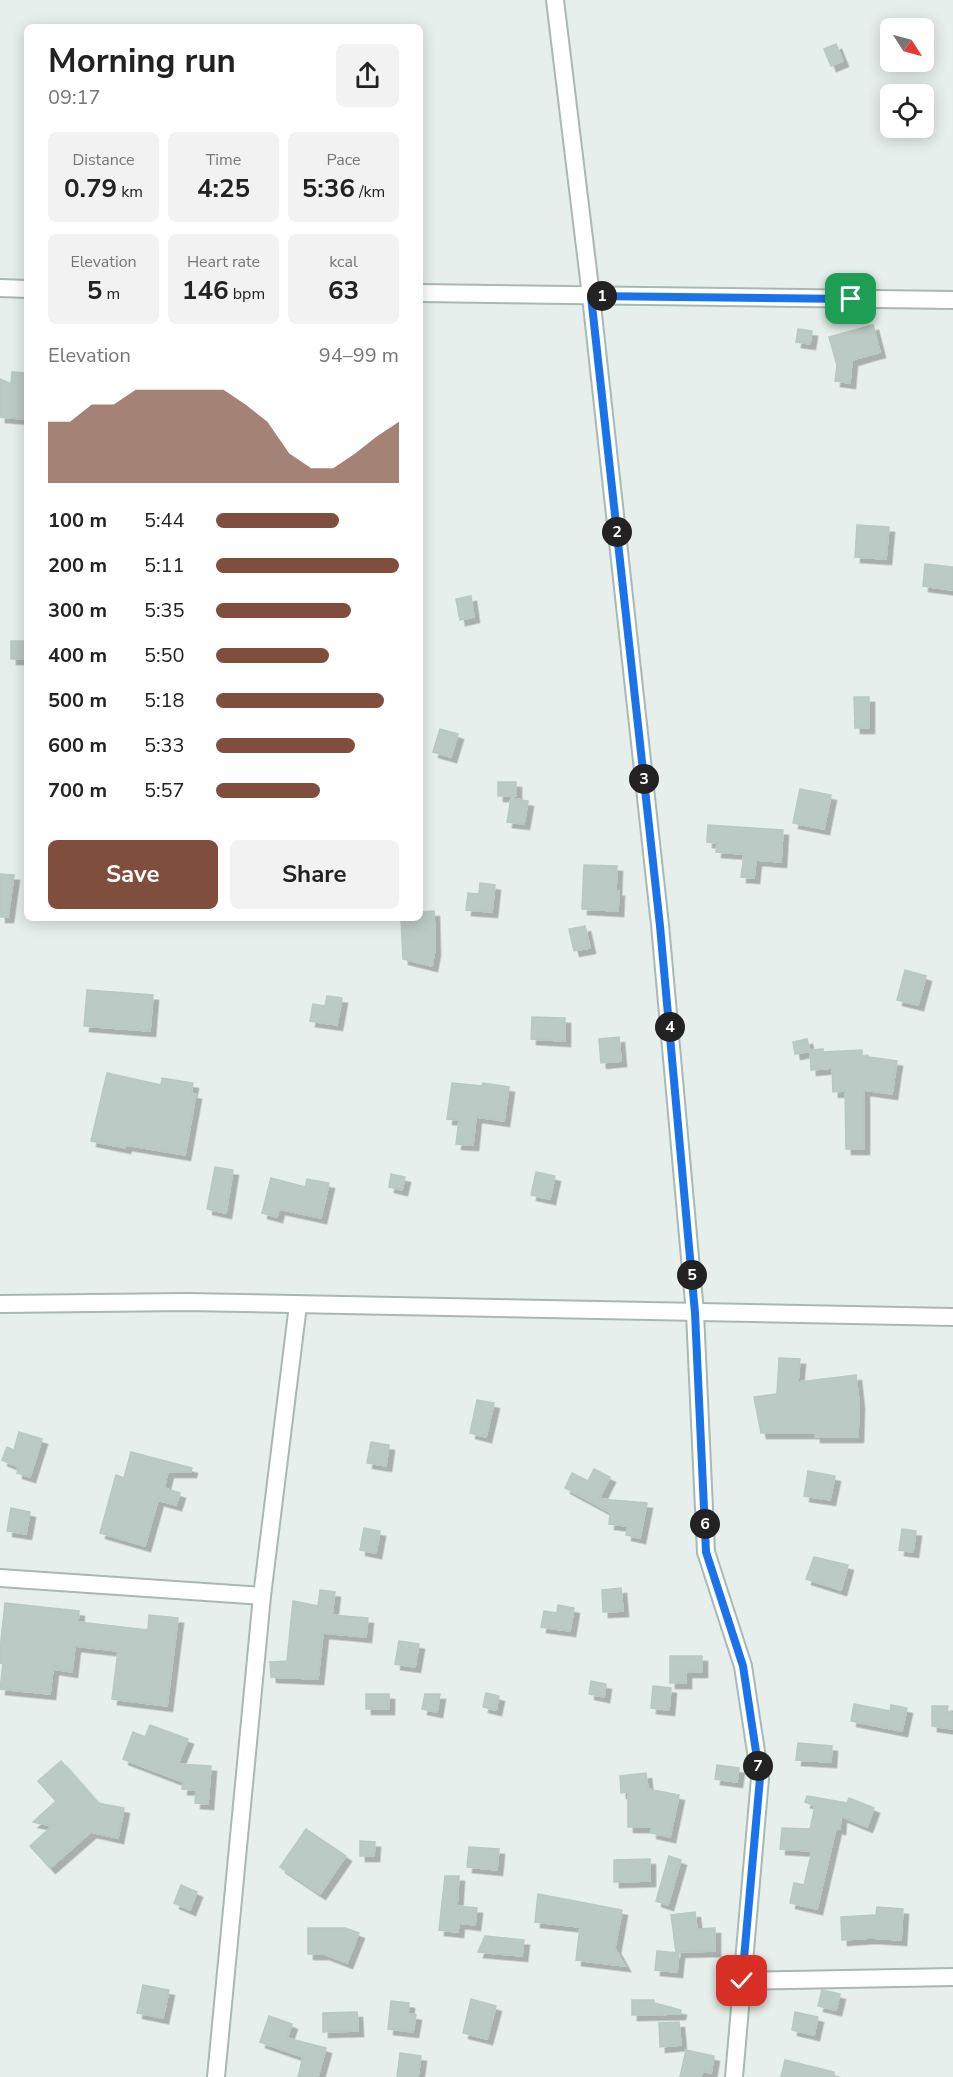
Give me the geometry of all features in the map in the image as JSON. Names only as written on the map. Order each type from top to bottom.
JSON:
[{"type":"street","points":[[555,0],[591,296],[659,914],[695,1313],[706,1552],[743,1666],[760,1778],[734,2077]]},
{"type":"street","points":[[0,288],[24,289]]},
{"type":"street","points":[[423,293],[953,300]]},
{"type":"street","points":[[0,1304],[187,1302],[953,1317]]},
{"type":"street","points":[[216,2077],[262,1596],[298,1305]]},
{"type":"street","points":[[0,1578],[262,1596]]},
{"type":"street","points":[[742,1981],[953,1977]]},
{"type":"building","points":[[836,44],[843,61],[831,66],[824,49]]},
{"type":"building","points":[[873,325],[880,352],[852,360],[850,383],[835,381],[837,365],[829,337]]},
{"type":"building","points":[[798,329],[812,331],[810,344],[796,342]]},
{"type":"building","points":[[12,372],[24,373],[23,419],[0,417],[0,379],[11,384]]},
{"type":"building","points":[[857,525],[889,527],[886,559],[855,557]]},
{"type":"building","points":[[925,564],[953,567],[953,590],[923,586]]},
{"type":"building","points":[[471,596],[474,617],[460,620],[456,599]]},
{"type":"building","points":[[11,641],[24,641],[24,659],[11,659]]},
{"type":"building","points":[[854,697],[869,697],[869,728],[855,728]]},
{"type":"building","points":[[440,729],[458,734],[451,757],[433,752]]},
{"type":"building","points":[[498,782],[516,782],[516,796],[498,796]]},
{"type":"building","points":[[800,789],[831,795],[824,829],[793,823]]},
{"type":"building","points":[[511,798],[528,801],[524,824],[507,822]]},
{"type":"building","points":[[708,825],[783,830],[781,862],[756,860],[754,878],[741,877],[744,854],[716,852],[717,843],[707,842]]},
{"type":"building","points":[[584,865],[617,866],[618,911],[582,909]]},
{"type":"building","points":[[0,874],[14,875],[8,917],[0,917]]},
{"type":"building","points":[[480,883],[495,885],[492,912],[466,910],[468,893],[479,894]]},
{"type":"building","points":[[434,911],[435,950],[432,966],[403,959],[401,921],[423,921],[423,912]]},
{"type":"building","points":[[585,926],[590,948],[574,951],[569,929]]},
{"type":"building","points":[[905,970],[926,976],[918,1005],[897,1000]]},
{"type":"building","points":[[87,990],[153,995],[150,1031],[84,1026]]},
{"type":"building","points":[[327,996],[342,998],[337,1025],[310,1021],[313,1004],[325,1006]]},
{"type":"building","points":[[532,1017],[565,1018],[565,1041],[531,1039]]},
{"type":"building","points":[[619,1037],[621,1061],[601,1063],[599,1039]]},
{"type":"building","points":[[807,1039],[810,1051],[795,1054],[793,1042]]},
{"type":"building","points":[[823,1049],[823,1052],[862,1050],[862,1056],[897,1061],[892,1094],[864,1090],[864,1149],[846,1149],[845,1091],[833,1092],[832,1068],[811,1070],[810,1050]]},
{"type":"building","points":[[107,1073],[161,1085],[162,1078],[193,1083],[191,1093],[196,1094],[185,1155],[126,1145],[125,1148],[91,1141]]},
{"type":"building","points":[[452,1083],[482,1086],[483,1083],[509,1087],[504,1121],[476,1117],[473,1145],[456,1144],[459,1120],[447,1119]]},
{"type":"building","points":[[215,1167],[233,1170],[226,1213],[207,1209]]},
{"type":"building","points":[[536,1172],[555,1176],[550,1199],[531,1195]]},
{"type":"building","points":[[391,1174],[405,1177],[402,1190],[389,1187]]},
{"type":"building","points":[[271,1178],[305,1187],[307,1179],[329,1183],[321,1218],[279,1209],[277,1217],[262,1213]]},
{"type":"building","points":[[779,1358],[800,1359],[798,1382],[856,1375],[859,1403],[858,1437],[815,1437],[815,1433],[761,1433],[754,1397],[777,1394]]},
{"type":"building","points":[[477,1400],[494,1403],[486,1437],[470,1433]]},
{"type":"building","points":[[19,1432],[42,1439],[30,1477],[17,1473],[18,1467],[2,1460],[7,1447],[14,1450]]},
{"type":"building","points":[[371,1442],[389,1445],[386,1466],[367,1463]]},
{"type":"building","points":[[131,1452],[192,1468],[191,1472],[168,1472],[164,1488],[180,1493],[176,1505],[158,1500],[145,1546],[100,1533],[116,1475],[124,1478]]},
{"type":"building","points":[[594,1469],[610,1477],[599,1499],[647,1503],[640,1538],[626,1535],[628,1526],[609,1524],[610,1512],[565,1488],[572,1473],[588,1481]]},
{"type":"building","points":[[808,1471],[835,1476],[830,1500],[804,1496]]},
{"type":"building","points":[[11,1508],[30,1512],[26,1534],[7,1531]]},
{"type":"building","points":[[364,1528],[380,1531],[376,1553],[360,1550]]},
{"type":"building","points":[[902,1529],[916,1531],[913,1552],[899,1550]]},
{"type":"building","points":[[814,1557],[848,1565],[841,1590],[806,1579]]},
{"type":"building","points":[[621,1588],[623,1611],[603,1612],[602,1590]]},
{"type":"building","points":[[320,1590],[335,1592],[332,1615],[368,1618],[366,1637],[323,1633],[318,1679],[271,1677],[270,1662],[287,1661],[293,1601],[318,1606]]},
{"type":"building","points":[[5,1603],[79,1611],[78,1622],[148,1630],[149,1615],[178,1618],[167,1706],[112,1699],[118,1651],[75,1646],[72,1672],[53,1669],[50,1694],[0,1689],[3,1664],[0,1663],[0,1650]]},
{"type":"building","points":[[558,1605],[574,1608],[570,1631],[541,1627],[544,1611],[557,1613]]},
{"type":"building","points":[[399,1641],[419,1644],[415,1667],[395,1664]]},
{"type":"building","points":[[670,1656],[702,1656],[702,1672],[686,1672],[686,1683],[670,1683]]},
{"type":"building","points":[[591,1681],[606,1684],[604,1697],[589,1694]]},
{"type":"building","points":[[653,1686],[671,1688],[669,1710],[651,1708]]},
{"type":"building","points":[[486,1693],[499,1696],[496,1710],[483,1707]]},
{"type":"building","points":[[366,1694],[389,1694],[389,1709],[366,1709]]},
{"type":"building","points":[[425,1694],[440,1694],[437,1712],[422,1709]]},
{"type":"building","points":[[854,1704],[890,1711],[891,1705],[907,1708],[902,1731],[851,1721]]},
{"type":"building","points":[[932,1706],[948,1706],[947,1712],[953,1713],[953,1729],[932,1726]]},
{"type":"building","points":[[150,1725],[188,1739],[178,1764],[211,1766],[208,1804],[195,1803],[196,1790],[182,1789],[183,1782],[123,1759],[133,1732],[145,1737]]},
{"type":"building","points":[[798,1743],[832,1746],[831,1762],[796,1760]]},
{"type":"building","points":[[61,1761],[98,1803],[124,1808],[118,1838],[91,1832],[50,1868],[30,1846],[52,1826],[33,1822],[56,1801],[38,1781]]},
{"type":"building","points":[[717,1765],[739,1768],[737,1782],[715,1779]]},
{"type":"building","points":[[646,1773],[648,1789],[679,1795],[670,1837],[651,1833],[652,1827],[628,1827],[628,1792],[621,1793],[620,1776]]},
{"type":"building","points":[[807,1796],[847,1803],[849,1798],[874,1808],[867,1827],[841,1816],[840,1829],[836,1828],[817,1909],[790,1903],[794,1883],[804,1885],[812,1851],[780,1849],[782,1828],[810,1829],[815,1806],[805,1802]]},
{"type":"building","points":[[306,1829],[346,1856],[320,1894],[280,1867]]},
{"type":"building","points":[[360,1841],[375,1842],[374,1856],[360,1856]]},
{"type":"building","points":[[469,1847],[499,1849],[497,1870],[467,1867]]},
{"type":"building","points":[[669,1856],[681,1860],[668,1905],[656,1901]]},
{"type":"building","points":[[650,1859],[650,1881],[614,1882],[614,1860]]},
{"type":"building","points":[[445,1876],[459,1876],[457,1906],[477,1908],[475,1925],[459,1923],[458,1932],[439,1930]]},
{"type":"building","points":[[181,1885],[197,1892],[190,1910],[174,1903]]},
{"type":"building","points":[[538,1894],[622,1910],[615,1948],[625,1966],[576,1960],[580,1927],[535,1922]]},
{"type":"building","points":[[877,1907],[903,1909],[901,1940],[871,1938],[842,1940],[841,1917],[876,1915]]},
{"type":"building","points":[[695,1912],[697,1929],[715,1928],[715,1951],[676,1952],[671,1915]]},
{"type":"building","points":[[308,1928],[345,1928],[359,1933],[347,1963],[324,1954],[308,1954]]},
{"type":"building","points":[[485,1936],[524,1940],[522,1956],[478,1952]]},
{"type":"building","points":[[657,1951],[679,1953],[677,1972],[655,1970]]},
{"type":"building","points":[[143,1985],[169,1990],[163,2018],[137,2013]]},
{"type":"building","points":[[822,1990],[840,1994],[836,2010],[818,2006]]},
{"type":"building","points":[[471,1999],[496,2006],[487,2039],[463,2033]]},
{"type":"building","points":[[632,2000],[654,2000],[654,2003],[681,2010],[680,2014],[632,2015]]},
{"type":"building","points":[[391,2001],[409,2003],[408,2014],[416,2015],[413,2032],[388,2029]]},
{"type":"building","points":[[357,2012],[358,2031],[323,2032],[323,2013]]},
{"type":"building","points":[[795,2012],[818,2017],[814,2035],[792,2030]]},
{"type":"building","points":[[269,2016],[292,2024],[287,2038],[326,2048],[318,2077],[298,2077],[303,2057],[260,2042]]},
{"type":"building","points":[[679,2022],[681,2045],[660,2047],[659,2023]]},
{"type":"building","points":[[686,2050],[714,2056],[711,2073],[702,2071],[701,2077],[680,2077]]},
{"type":"building","points":[[400,2053],[421,2056],[418,2077],[397,2077]]},
{"type":"building","points":[[785,2060],[834,2072],[834,2077],[781,2077]]},
{"type":"route","points":[[742,1981],[760,1778],[743,1666],[706,1552],[695,1313],[660,926],[591,296],[851,299]]}]
